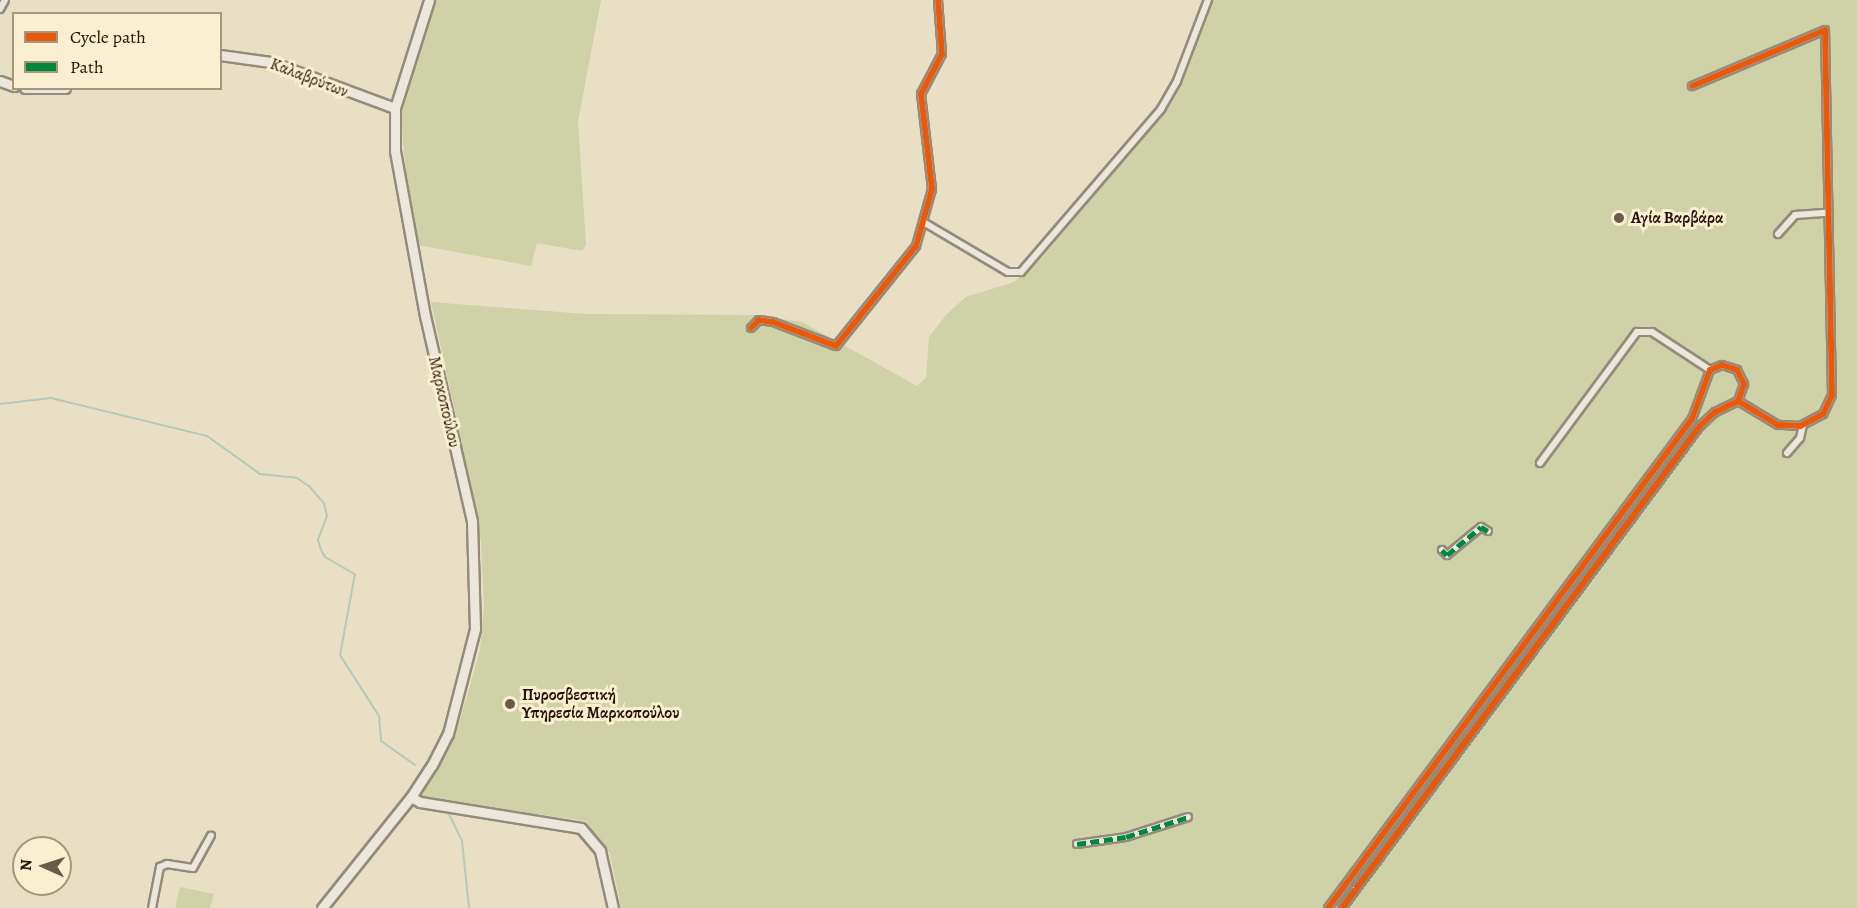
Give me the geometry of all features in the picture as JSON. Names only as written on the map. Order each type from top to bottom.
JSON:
[{"type":"main road","name":"Μαρκοπούλου","points":[[322,908],[411,797],[448,734],[467,668],[476,601],[472,521],[398,180],[395,108],[429,0]]},
{"type":"main road","name":"Καλαβρύτων","points":[[222,55],[271,62],[395,108]]},
{"type":"main road","points":[[411,797],[420,802],[581,828],[603,859],[613,908]]},
{"type":"street","points":[[0,9],[5,0]]},
{"type":"street","points":[[751,327],[759,320],[773,322],[836,346],[905,261],[925,223],[932,189],[921,94],[942,54],[938,0]]},
{"type":"street","points":[[925,223],[1008,272],[1021,272],[1161,110],[1177,81],[1208,0]]},
{"type":"street","points":[[1692,86],[1825,30],[1832,395],[1823,414],[1803,425],[1778,425],[1738,401]]},
{"type":"street","points":[[1778,234],[1795,215],[1827,213]]},
{"type":"street","points":[[1342,908],[1700,426],[1715,412],[1738,401],[1743,393],[1742,375],[1729,366],[1710,370],[1652,332],[1637,332],[1540,463]]},
{"type":"street","points":[[1328,908],[1692,419],[1710,370]]},
{"type":"street","points":[[1786,453],[1800,438],[1803,425]]},
{"type":"street","points":[[1442,550],[1447,555],[1481,527],[1488,531]]},
{"type":"street","points":[[1077,844],[1126,837],[1188,817]]},
{"type":"street","points":[[152,908],[160,867],[167,864],[193,868],[211,836]]},
{"type":"street","points":[[1349,878],[1358,885]]},
{"type":"green space","points":[[435,0],[601,0],[578,121],[586,245],[582,251],[537,243],[531,266],[418,245],[407,194],[401,113]]},
{"type":"green space","points":[[1212,0],[1857,0],[1857,908],[621,908],[610,854],[586,821],[417,797],[455,738],[480,650],[484,607],[481,542],[472,490],[431,302],[585,314],[753,315],[802,322],[917,386],[926,378],[929,337],[947,314],[966,297],[1014,282],[1039,261],[1161,114]]},
{"type":"green space","points":[[180,887],[214,894],[210,908],[175,908]]},
{"type":"waterway","points":[[0,404],[51,398],[207,436],[260,474],[297,478],[309,486],[324,503],[327,516],[318,540],[321,550],[325,557],[355,574],[340,655],[379,716],[381,741],[415,765]]},
{"type":"waterway","points":[[447,810],[462,841],[469,908]]},
{"type":"marked path","points":[[1442,550],[1447,555],[1481,527],[1488,531]]},
{"type":"marked path","points":[[1077,844],[1126,837],[1188,817]]},
{"type":"cycle path","points":[[751,328],[759,320],[773,322],[836,346],[916,246],[932,189],[921,94],[942,54],[938,0]]},
{"type":"cycle path","points":[[1692,86],[1825,30],[1832,395],[1823,414],[1800,426],[1778,425],[1738,401]]},
{"type":"cycle path","points":[[1328,908],[1692,419],[1710,370],[1722,365],[1737,370],[1744,384],[1738,401],[1715,412],[1700,426],[1342,908]]},
{"type":"place","name":"Αγία Βαρβάρα","points":[[1619,218]]},
{"type":"place","name":"Πυροσβεστική Υπηρεσία Μαρκοπούλου","points":[[510,704]]}]
